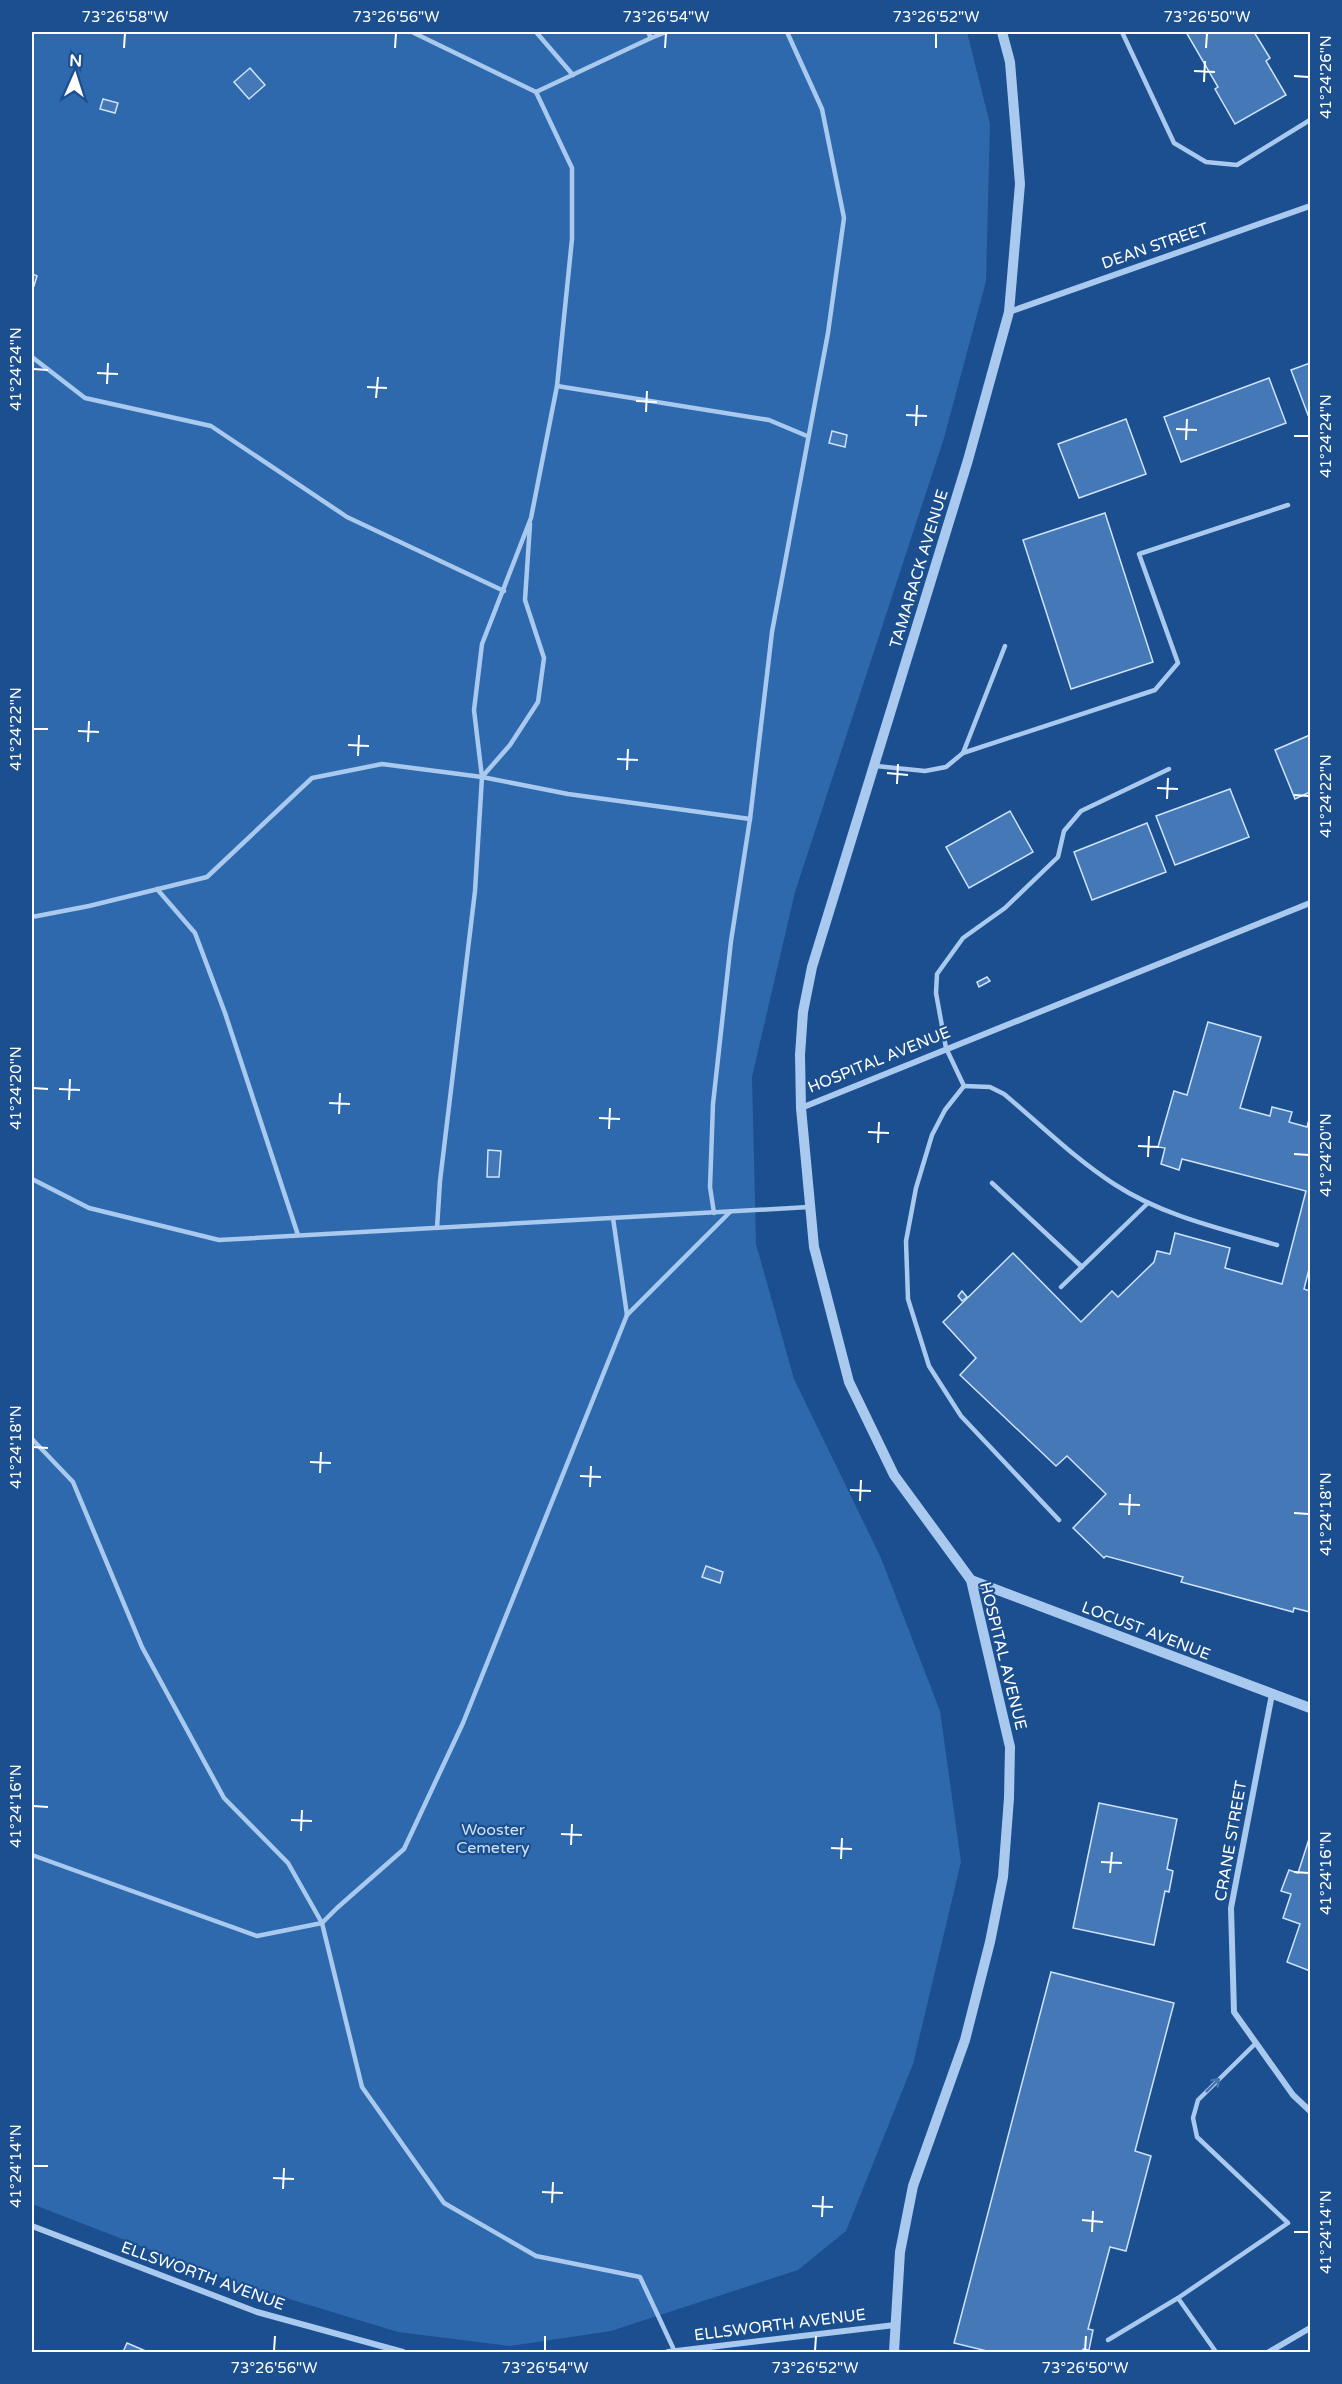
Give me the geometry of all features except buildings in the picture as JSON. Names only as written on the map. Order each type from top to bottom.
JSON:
[{"type":"street","name":"TAMARACK AVENUE","points":[[801,1108],[800,1055],[803,1012],[812,968],[968,460],[1009,312],[1020,184],[1010,62],[1002,32]]},
{"type":"street","name":"DEAN STREET","points":[[1009,312],[1311,206]]},
{"type":"street","name":"HOSPITAL AVENUE","points":[[894,2352],[900,2252],[913,2186],[935,2118],[965,2040],[990,1942],[1003,1877],[1010,1747],[971,1580],[894,1475],[849,1382],[814,1247],[801,1108],[1311,903]]},
{"type":"street","name":"LOCUST AVENUE","points":[[971,1580],[1311,1708]]},
{"type":"street","name":"CRANE STREET","points":[[1272,1694],[1232,1908],[1234,2012],[1293,2095],[1311,2111]]},
{"type":"street","name":"ELLSWORTH AVENUE","points":[[32,2226],[257,2312],[403,2352]]},
{"type":"street","name":"ELLSWORTH AVENUE","points":[[672,2352],[895,2325]]},
{"type":"street","points":[[1269,2352],[1311,2328]]},
{"type":"lane","points":[[412,32],[536,92],[572,168],[572,239],[557,386],[531,518],[525,600],[544,658],[538,702],[510,745],[482,777]]},
{"type":"lane","points":[[536,32],[573,75]]},
{"type":"lane","points":[[648,32],[651,38]]},
{"type":"lane","points":[[536,92],[666,32]]},
{"type":"lane","points":[[714,1212],[710,1187],[713,1104],[730,941],[750,819],[772,632],[828,333],[844,218],[822,109],[787,32]]},
{"type":"lane","points":[[1122,32],[1174,143],[1206,162],[1237,165],[1311,120]]},
{"type":"lane","points":[[32,357],[85,399],[211,426],[347,517],[504,591]]},
{"type":"lane","points":[[557,386],[769,420],[807,436]]},
{"type":"lane","points":[[873,766],[925,771],[946,767],[963,753],[1155,690],[1178,663],[1139,554],[1288,505]]},
{"type":"lane","points":[[437,1228],[440,1181],[475,891],[482,777],[474,711],[482,644],[531,518]]},
{"type":"lane","points":[[963,753],[1005,646]]},
{"type":"lane","points":[[32,917],[89,906],[207,877],[312,778],[382,764],[482,777],[568,794],[750,819]]},
{"type":"lane","points":[[964,1086],[946,1048],[936,993],[937,974],[963,938],[1005,908],[1058,857],[1064,831],[1081,812],[1169,769]]},
{"type":"lane","points":[[157,889],[195,933],[225,1013],[298,1235]]},
{"type":"lane","points":[[964,1086],[990,1087],[1004,1094],[1114,1184],[1148,1203],[1192,1221],[1277,1245]]},
{"type":"lane","points":[[964,1086],[945,1110],[932,1135],[916,1188],[906,1241],[909,1299],[929,1366],[961,1416],[1059,1520]]},
{"type":"lane","points":[[32,1179],[89,1208],[219,1240],[812,1207]]},
{"type":"lane","points":[[992,1183],[1082,1267]]},
{"type":"lane","points":[[1060,1287],[1148,1203]]},
{"type":"lane","points":[[32,1855],[257,1936],[322,1923],[404,1849],[463,1723],[627,1315],[729,1212]]},
{"type":"lane","points":[[613,1218],[627,1315]]},
{"type":"lane","points":[[32,1439],[73,1482],[142,1647],[224,1798],[288,1863],[322,1923],[362,2087],[444,2203],[536,2256],[640,2277],[672,2352]]},
{"type":"lane","points":[[1108,2340],[1178,2298],[1288,2223],[1197,2137],[1193,2118],[1197,2100],[1256,2043]]},
{"type":"lane","points":[[1178,2298],[1216,2352]]},
{"type":"green space","name":"Wooster Cemetery","points":[[32,32],[967,32],[990,124],[986,281],[944,438],[795,892],[752,1077],[756,1244],[794,1379],[881,1558],[940,1711],[961,1862],[913,2064],[846,2231],[798,2270],[611,2331],[510,2346],[398,2332],[233,2282],[32,2204]]}]
